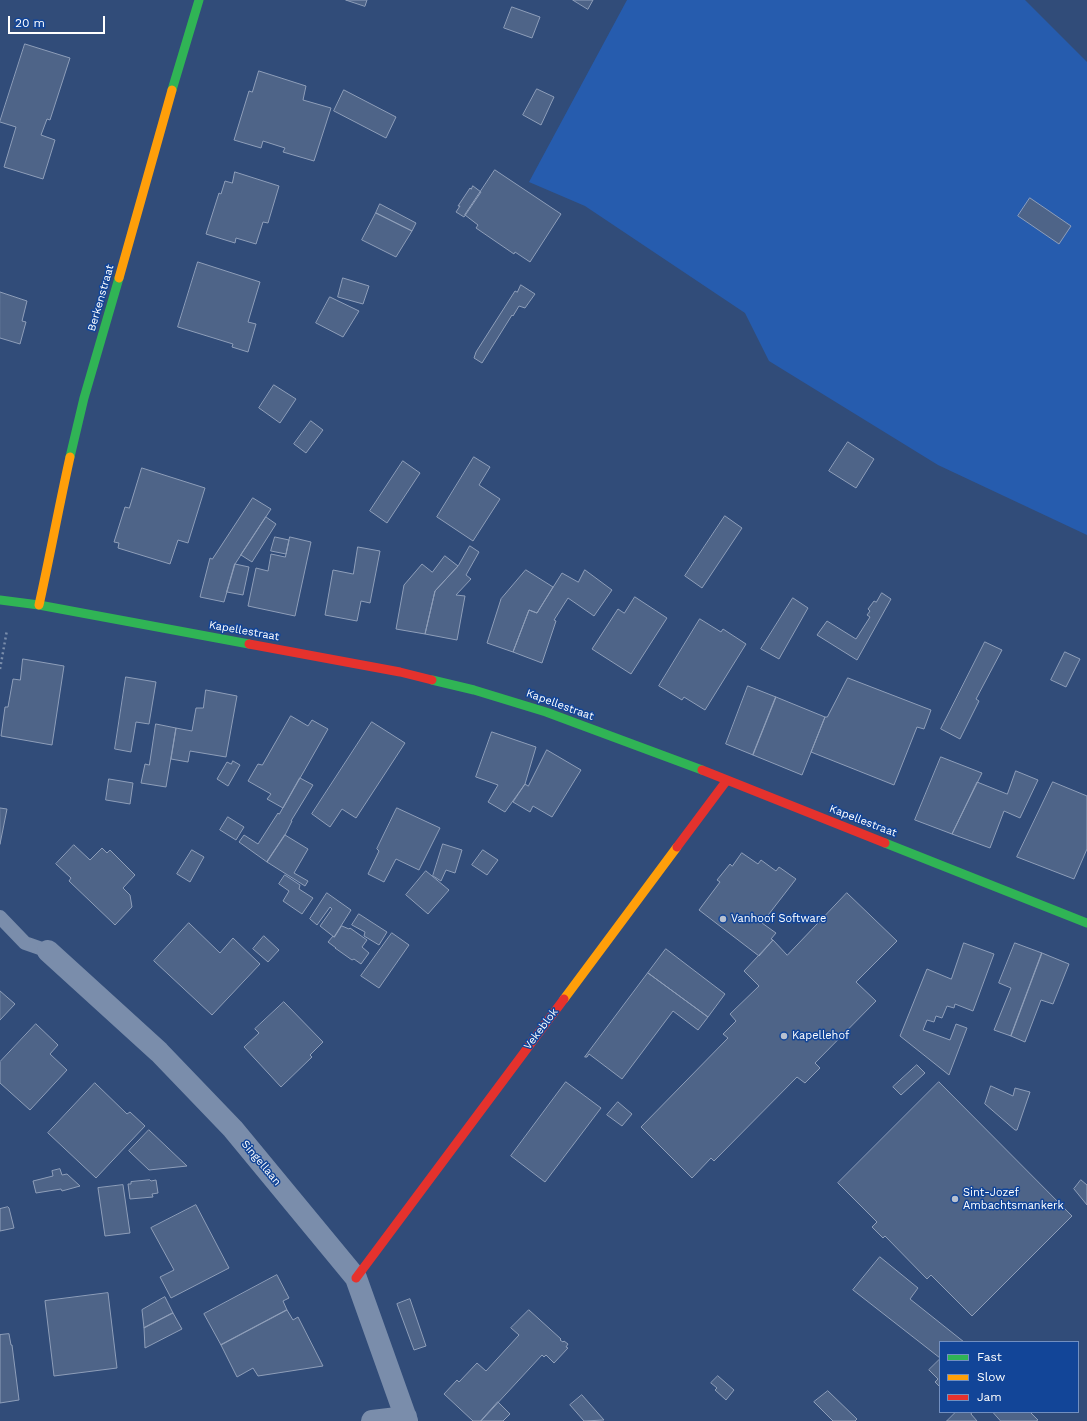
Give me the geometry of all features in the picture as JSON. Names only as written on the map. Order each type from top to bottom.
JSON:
[{"type":"street","name":"Berkenstraat","points":[[39,605],[57,515],[84,398],[199,0]]},
{"type":"street","name":"Kapellestraat","points":[[2,600],[39,605],[400,672],[474,690],[546,712],[727,780],[1087,923]]},
{"type":"street","name":"Vekeblok","points":[[356,1278],[727,780]]},
{"type":"street","name":"Singellaan","points":[[48,951],[159,1052],[233,1128],[356,1278],[406,1419]]},
{"type":"street","points":[[372,1421],[406,1419]]},
{"type":"lane","points":[[0,917],[25,943],[48,951]]},
{"type":"path","points":[[0,669],[10,616],[2,600]]},
{"type":"shaded area","points":[[627,0],[1025,0],[1087,62],[1087,535],[938,465],[769,361],[745,313],[585,206],[529,182]]},
{"type":"building","points":[[346,0],[367,0],[365,6]]},
{"type":"building","points":[[573,0],[593,0],[588,9]]},
{"type":"building","points":[[512,7],[540,17],[532,38],[504,28]]},
{"type":"building","points":[[25,44],[70,58],[50,120],[47,119],[41,135],[55,140],[43,179],[4,167],[16,127],[0,122]]},
{"type":"building","points":[[259,71],[306,86],[303,100],[331,108],[314,161],[283,152],[285,148],[263,141],[261,148],[234,140],[249,91],[252,92]]},
{"type":"building","points":[[537,89],[554,97],[541,125],[523,115]]},
{"type":"building","points":[[344,90],[396,117],[386,138],[334,111]]},
{"type":"building","points":[[495,170],[561,214],[530,262],[515,252],[514,254],[476,228],[478,225],[465,215]]},
{"type":"building","points":[[235,172],[279,186],[268,223],[263,222],[256,244],[236,238],[235,243],[206,234],[219,193],[221,194],[225,181],[232,183]]},
{"type":"building","points":[[473,186],[481,192],[464,217],[456,212],[460,206],[458,206]]},
{"type":"building","points":[[1030,198],[1071,226],[1059,244],[1018,216]]},
{"type":"building","points":[[380,204],[416,223],[412,231],[376,213]]},
{"type":"building","points":[[376,213],[412,231],[396,257],[362,240]]},
{"type":"building","points":[[198,262],[260,282],[248,322],[256,324],[248,352],[232,347],[233,344],[178,327]]},
{"type":"building","points":[[343,278],[369,286],[363,304],[338,297]]},
{"type":"building","points":[[521,285],[535,294],[525,308],[519,306],[513,316],[512,315],[482,363],[474,358],[476,352],[515,291],[517,292]]},
{"type":"building","points":[[0,292],[27,301],[22,321],[26,322],[20,344],[0,338]]},
{"type":"building","points":[[330,297],[359,311],[343,337],[316,323]]},
{"type":"building","points":[[274,385],[296,399],[280,423],[259,408]]},
{"type":"building","points":[[311,421],[323,430],[306,453],[294,444]]},
{"type":"building","points":[[848,442],[874,459],[856,488],[829,471]]},
{"type":"building","points":[[474,457],[490,467],[479,485],[500,499],[473,541],[437,517]]},
{"type":"building","points":[[403,461],[420,473],[387,523],[370,511]]},
{"type":"building","points":[[142,468],[205,488],[188,543],[178,540],[170,564],[118,548],[119,543],[114,542],[125,507],[129,508]]},
{"type":"building","points":[[253,498],[271,509],[235,564],[224,602],[200,597],[210,558],[212,559]]},
{"type":"building","points":[[725,516],[742,528],[702,588],[685,576]]},
{"type":"building","points":[[266,517],[276,524],[252,562],[241,555]]},
{"type":"building","points":[[275,537],[289,540],[286,554],[271,551]]},
{"type":"building","points":[[290,537],[311,542],[295,616],[248,606],[256,568],[268,571],[271,554],[285,557]]},
{"type":"building","points":[[470,546],[479,552],[466,575],[471,579],[456,595],[465,596],[457,640],[425,634],[435,591],[458,566]]},
{"type":"building","points":[[358,547],[380,551],[370,603],[361,601],[357,621],[325,615],[333,570],[353,574]]},
{"type":"building","points":[[445,556],[458,566],[435,591],[425,634],[396,629],[404,585],[422,564],[432,572]]},
{"type":"building","points":[[235,564],[249,567],[243,595],[227,592]]},
{"type":"building","points":[[526,570],[553,587],[537,613],[529,610],[513,652],[487,643],[501,599]]},
{"type":"building","points":[[585,570],[612,590],[594,616],[568,598],[554,620],[556,621],[542,663],[513,652],[529,610],[537,613],[562,573],[578,582]]},
{"type":"building","points":[[882,593],[891,599],[857,660],[817,635],[827,621],[856,639],[870,617],[867,615],[870,611],[868,609],[874,601],[876,602]]},
{"type":"building","points":[[635,597],[667,618],[631,674],[592,649],[618,609],[624,613]]},
{"type":"building","points":[[793,598],[808,608],[779,659],[761,649]]},
{"type":"building","points":[[700,619],[721,632],[723,629],[746,644],[705,710],[684,697],[682,700],[659,686]]},
{"type":"building","points":[[985,642],[1002,650],[976,699],[979,701],[960,739],[941,729]]},
{"type":"building","points":[[1065,652],[1080,659],[1066,687],[1051,680]]},
{"type":"building","points":[[23,659],[64,666],[52,745],[1,736],[5,707],[8,707],[13,679],[20,680]]},
{"type":"building","points":[[126,677],[156,682],[149,724],[136,722],[131,752],[115,749]]},
{"type":"building","points":[[848,678],[931,710],[924,729],[917,727],[894,785],[811,752],[825,717],[827,717]]},
{"type":"building","points":[[748,686],[776,697],[753,755],[726,744]]},
{"type":"building","points":[[206,690],[237,696],[226,757],[190,751],[188,762],[171,759],[176,728],[192,731],[196,708],[203,708]]},
{"type":"building","points":[[776,697],[825,717],[802,775],[753,755]]},
{"type":"building","points":[[291,716],[308,726],[312,720],[328,729],[283,808],[267,799],[271,794],[248,781],[258,764],[262,765]]},
{"type":"building","points":[[372,722],[405,743],[356,818],[342,809],[330,827],[312,814]]},
{"type":"building","points":[[156,724],[176,728],[166,787],[141,783],[145,764],[149,765]]},
{"type":"building","points":[[492,732],[536,747],[525,784],[505,812],[488,802],[498,785],[476,777]]},
{"type":"building","points":[[547,750],[581,770],[552,817],[533,806],[530,812],[513,802],[525,784],[528,786]]},
{"type":"building","points":[[941,757],[982,773],[952,834],[915,820]]},
{"type":"building","points":[[233,761],[240,765],[228,786],[217,779],[227,762],[231,764]]},
{"type":"building","points":[[1016,771],[1038,780],[1020,818],[1004,811],[990,848],[952,834],[977,782],[1007,794]]},
{"type":"building","points":[[300,778],[313,785],[291,821],[285,835],[267,862],[239,842],[244,835],[258,844],[278,813],[279,814]]},
{"type":"building","points":[[109,779],[133,783],[130,804],[106,800]]},
{"type":"building","points":[[1053,782],[1087,796],[1087,849],[1074,879],[1017,857]]},
{"type":"building","points":[[0,808],[7,809],[0,844]]},
{"type":"building","points":[[397,808],[440,828],[419,870],[396,859],[384,882],[368,874],[379,851],[377,849]]},
{"type":"building","points":[[228,817],[244,827],[236,840],[220,830]]},
{"type":"building","points":[[285,835],[308,849],[294,873],[308,881],[305,886],[267,862]]},
{"type":"building","points":[[443,844],[462,850],[455,873],[446,870],[441,881],[433,876]]},
{"type":"building","points":[[74,845],[90,860],[102,848],[107,853],[110,850],[135,875],[123,888],[130,895],[132,907],[115,925],[69,881],[71,878],[56,864]]},
{"type":"building","points":[[192,850],[204,857],[190,882],[177,874]]},
{"type":"building","points":[[483,850],[498,860],[487,875],[472,865]]},
{"type":"building","points":[[742,853],[758,864],[761,860],[776,871],[779,867],[796,879],[762,923],[776,933],[771,939],[773,940],[759,956],[699,910],[720,882],[717,880],[730,864],[732,866]]},
{"type":"building","points":[[426,871],[449,890],[428,914],[406,895]]},
{"type":"building","points":[[285,875],[300,885],[299,889],[313,898],[302,914],[283,901],[289,891],[279,884]]},
{"type":"building","points":[[327,893],[351,910],[334,937],[320,926],[332,909],[330,907],[317,925],[310,919]]},
{"type":"building","name":"Kapellehof","points":[[847,893],[897,941],[856,982],[876,1001],[815,1063],[820,1068],[805,1083],[797,1077],[714,1161],[711,1158],[692,1178],[641,1127],[728,1038],[723,1034],[736,1021],[730,1014],[759,986],[744,971],[773,940],[787,955]]},
{"type":"building","points":[[359,914],[387,932],[379,945],[364,936],[365,932],[352,925]]},
{"type":"building","points":[[189,923],[220,953],[233,938],[260,964],[212,1015],[154,961]]},
{"type":"building","points":[[342,926],[349,929],[350,928],[367,940],[362,947],[369,953],[361,964],[354,959],[352,960],[328,942],[333,936],[334,937]]},
{"type":"building","points":[[392,933],[409,945],[379,988],[361,976]]},
{"type":"building","points":[[264,936],[279,950],[268,962],[253,949]]},
{"type":"building","points":[[964,943],[994,954],[973,1011],[955,1004],[954,1008],[947,1006],[942,1018],[936,1016],[934,1022],[927,1020],[923,1030],[950,1040],[956,1024],[967,1028],[949,1075],[900,1036],[927,969],[951,979]]},
{"type":"building","points":[[1015,943],[1042,953],[1011,1036],[994,1030],[1011,988],[999,983]]},
{"type":"building","points":[[666,949],[725,994],[708,1017],[648,973]]},
{"type":"building","points":[[1042,953],[1069,964],[1053,1004],[1041,1000],[1025,1042],[1011,1036]]},
{"type":"building","points":[[648,973],[708,1017],[698,1030],[673,1011],[622,1079],[589,1054],[585,1057]]},
{"type":"building","points":[[0,991],[15,1004],[0,1020]]},
{"type":"building","points":[[284,1002],[323,1042],[310,1055],[312,1057],[281,1087],[244,1047],[259,1033],[255,1029]]},
{"type":"building","points":[[36,1024],[58,1045],[50,1054],[67,1070],[30,1110],[0,1083],[0,1062]]},
{"type":"building","points":[[917,1065],[925,1073],[901,1095],[893,1087]]},
{"type":"building","points":[[566,1082],[601,1108],[545,1182],[511,1156]]},
{"type":"building","name":"Sint-Jozef Ambachtsmankerk","points":[[939,1082],[1072,1216],[972,1316],[931,1275],[927,1279],[885,1236],[883,1238],[872,1227],[877,1222],[838,1183]]},
{"type":"building","points":[[95,1083],[127,1114],[130,1112],[145,1126],[96,1178],[48,1133]]},
{"type":"building","points":[[991,1086],[1013,1096],[1015,1088],[1030,1092],[1017,1130],[1015,1130],[985,1104]]},
{"type":"building","points":[[618,1102],[632,1114],[622,1126],[607,1115]]},
{"type":"building","points":[[149,1130],[187,1166],[149,1170],[129,1151]]},
{"type":"building","points":[[60,1169],[62,1175],[67,1174],[80,1186],[62,1191],[61,1189],[36,1193],[33,1181],[53,1176],[52,1171]]},
{"type":"building","points":[[156,1180],[158,1193],[152,1194],[153,1197],[130,1199],[128,1184],[131,1184],[131,1182]]},
{"type":"building","points":[[1081,1180],[1087,1185],[1087,1205],[1074,1189]]},
{"type":"building","points":[[123,1185],[130,1233],[105,1236],[98,1188]]},
{"type":"building","points":[[196,1205],[229,1268],[171,1298],[160,1277],[174,1270],[151,1228]]},
{"type":"building","points":[[8,1207],[14,1228],[0,1231],[0,1209]]},
{"type":"building","points":[[880,1257],[918,1288],[910,1299],[963,1341],[939,1341],[939,1357],[853,1290]]},
{"type":"building","points":[[277,1275],[289,1298],[283,1301],[287,1310],[221,1345],[204,1314]]},
{"type":"building","points":[[108,1293],[117,1368],[54,1376],[45,1301]]},
{"type":"building","points":[[165,1297],[173,1313],[144,1328],[142,1310]]},
{"type":"building","points":[[410,1299],[426,1346],[414,1350],[397,1304]]},
{"type":"building","points":[[287,1310],[293,1320],[298,1317],[323,1366],[258,1376],[253,1368],[237,1377],[221,1345]]},
{"type":"building","points":[[529,1310],[561,1339],[560,1340],[568,1344],[566,1347],[568,1348],[554,1363],[546,1355],[544,1357],[542,1355],[481,1421],[473,1421],[444,1394],[457,1380],[459,1382],[477,1363],[486,1371],[519,1335],[511,1328]]},
{"type":"building","points":[[173,1313],[182,1329],[145,1348],[144,1328]]},
{"type":"building","points":[[9,1334],[12,1345],[19,1400],[0,1403],[0,1335]]},
{"type":"building","points":[[939,1360],[939,1386],[935,1382],[938,1379],[929,1370]]},
{"type":"building","points":[[718,1376],[734,1390],[726,1400],[715,1390],[717,1388],[711,1383]]},
{"type":"building","points":[[828,1391],[857,1419],[855,1421],[833,1421],[814,1402]]},
{"type":"building","points":[[582,1395],[604,1420],[584,1421],[570,1405]]},
{"type":"building","points":[[498,1402],[510,1414],[503,1421],[481,1421]]},
{"type":"building","points":[[955,1413],[972,1413],[977,1421],[947,1421]]},
{"type":"building","points":[[994,1413],[1031,1413],[1038,1420],[1036,1421],[1001,1421]]},
{"type":"traffic: fast","points":[[172,90],[199,0]]},
{"type":"traffic: fast","points":[[70,457],[84,398],[119,278]]},
{"type":"traffic: fast","points":[[0,600],[39,605],[249,644]]},
{"type":"traffic: fast","points":[[432,680],[474,690],[546,712],[702,770]]},
{"type":"traffic: fast","points":[[885,843],[1087,923]]},
{"type":"traffic: slow","points":[[119,278],[172,90]]},
{"type":"traffic: slow","points":[[39,605],[70,457]]},
{"type":"traffic: slow","points":[[564,999],[677,847]]},
{"type":"traffic: jam","points":[[249,644],[400,672],[432,680]]},
{"type":"traffic: jam","points":[[702,770],[885,843]]},
{"type":"traffic: jam","points":[[677,847],[727,780]]},
{"type":"traffic: jam","points":[[356,1278],[564,999]]},
{"type":"place","name":"Vanhoof Software","points":[[723,919]]},
{"type":"place","name":"Kapellehof","points":[[784,1036]]},
{"type":"place","name":"Sint-Jozef Ambachtsmankerk","points":[[955,1199]]}]
